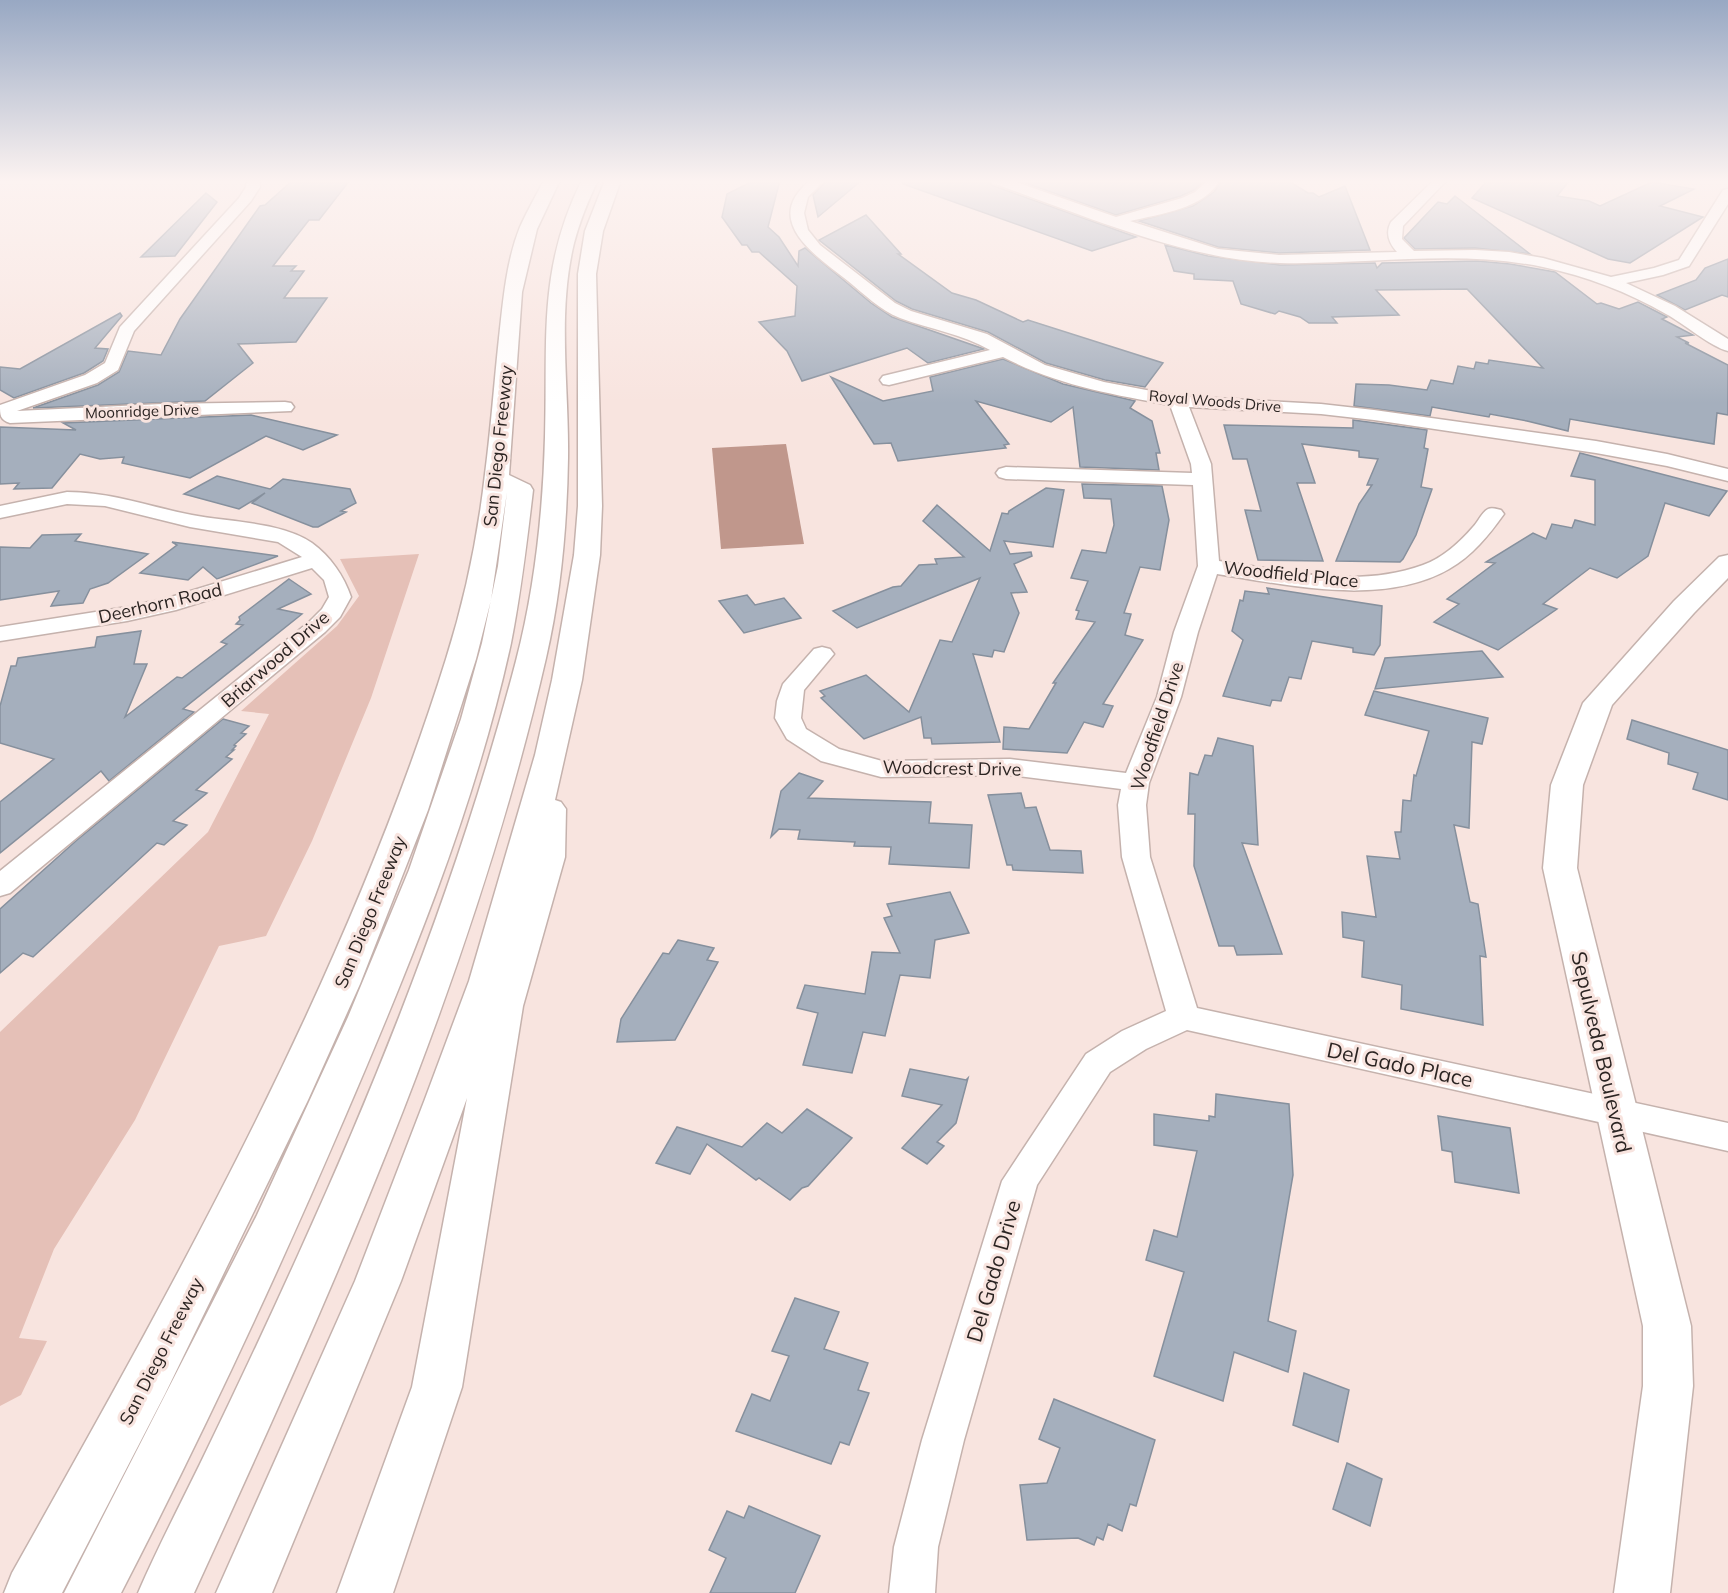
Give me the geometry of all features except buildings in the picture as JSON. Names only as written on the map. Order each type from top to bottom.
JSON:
[{"type":"main road","name":"San Diego Freeway","points":[[32,1593],[214,1248],[341,984],[411,810],[461,659],[479,590],[497,478],[513,292],[522,254]]},
{"type":"main road","points":[[166,1593],[224,1472],[373,1131],[421,1012],[463,894],[506,758],[532,653],[551,545],[556,458],[558,291],[564,254]]},
{"type":"main road","points":[[244,1593],[378,1281],[446,1099],[488,981],[551,755],[567,680],[587,555],[590,506],[587,274],[590,254]]},
{"type":"main road","points":[[92,1593],[168,1449],[303,1167],[394,959],[452,795],[489,675],[510,569],[520,490],[497,478]]},
{"type":"main road","name":"Sepulveda Boulevard","points":[[1642,1593],[1668,1386],[1667,1326],[1560,868],[1567,785],[1598,704],[1684,607],[1728,562]]},
{"type":"main road","points":[[365,1593],[437,1387],[504,1006],[548,856],[551,755]]},
{"type":"street","points":[[0,411],[91,379],[112,366],[126,330],[193,254]]},
{"type":"street","name":"Royal Woods Drive","points":[[823,254],[889,306],[905,314],[981,338],[1039,369],[1127,393],[1178,401],[1374,415],[1596,447],[1667,460],[1728,475]]},
{"type":"street","points":[[1230,254],[1257,259],[1453,254]]},
{"type":"street","points":[[1480,254],[1515,257],[1563,266],[1611,282],[1649,298],[1688,319],[1728,345]]},
{"type":"street","points":[[1611,282],[1658,272],[1684,263],[1690,254]]},
{"type":"street","points":[[889,380],[1005,351]]},
{"type":"street","name":"Woodfield Drive","points":[[1178,401],[1201,464],[1209,566],[1186,632],[1169,697],[1136,783],[1132,805],[1136,857],[1184,1017]]},
{"type":"street","name":"Moonridge Drive","points":[[0,417],[162,409],[285,407]]},
{"type":"street","points":[[1006,473],[1203,478]]},
{"type":"street","name":"Briarwood Drive","points":[[0,512],[67,498],[105,500],[190,521],[284,537],[305,549],[334,578],[340,597],[332,612],[317,627],[0,886]]},
{"type":"street","name":"Woodfield Place","points":[[1209,566],[1314,581],[1363,583],[1405,578],[1434,568],[1456,554],[1476,538],[1494,514]]},
{"type":"street","name":"Deerhorn Road","points":[[0,634],[127,614],[176,603],[316,560]]},
{"type":"street","name":"Woodcrest Drive","points":[[822,654],[792,689],[788,718],[796,734],[830,755],[881,769],[1010,767],[1136,783]]},
{"type":"street","name":"Del Gado Place","points":[[1184,1017],[1728,1137]]},
{"type":"street","name":"Del Gado Drive","points":[[912,1593],[916,1547],[943,1440],[1020,1180],[1098,1063],[1134,1040],[1184,1017]]},
{"type":"shaded area","points":[[786,444],[804,544],[721,549],[712,448]]},
{"type":"shaded area","points":[[419,554],[371,698],[312,841],[266,936],[219,946],[135,1120],[54,1249],[19,1338],[47,1341],[21,1395],[0,1406],[0,1032],[208,832],[269,714],[241,711],[337,626],[359,596],[340,559]]}]
